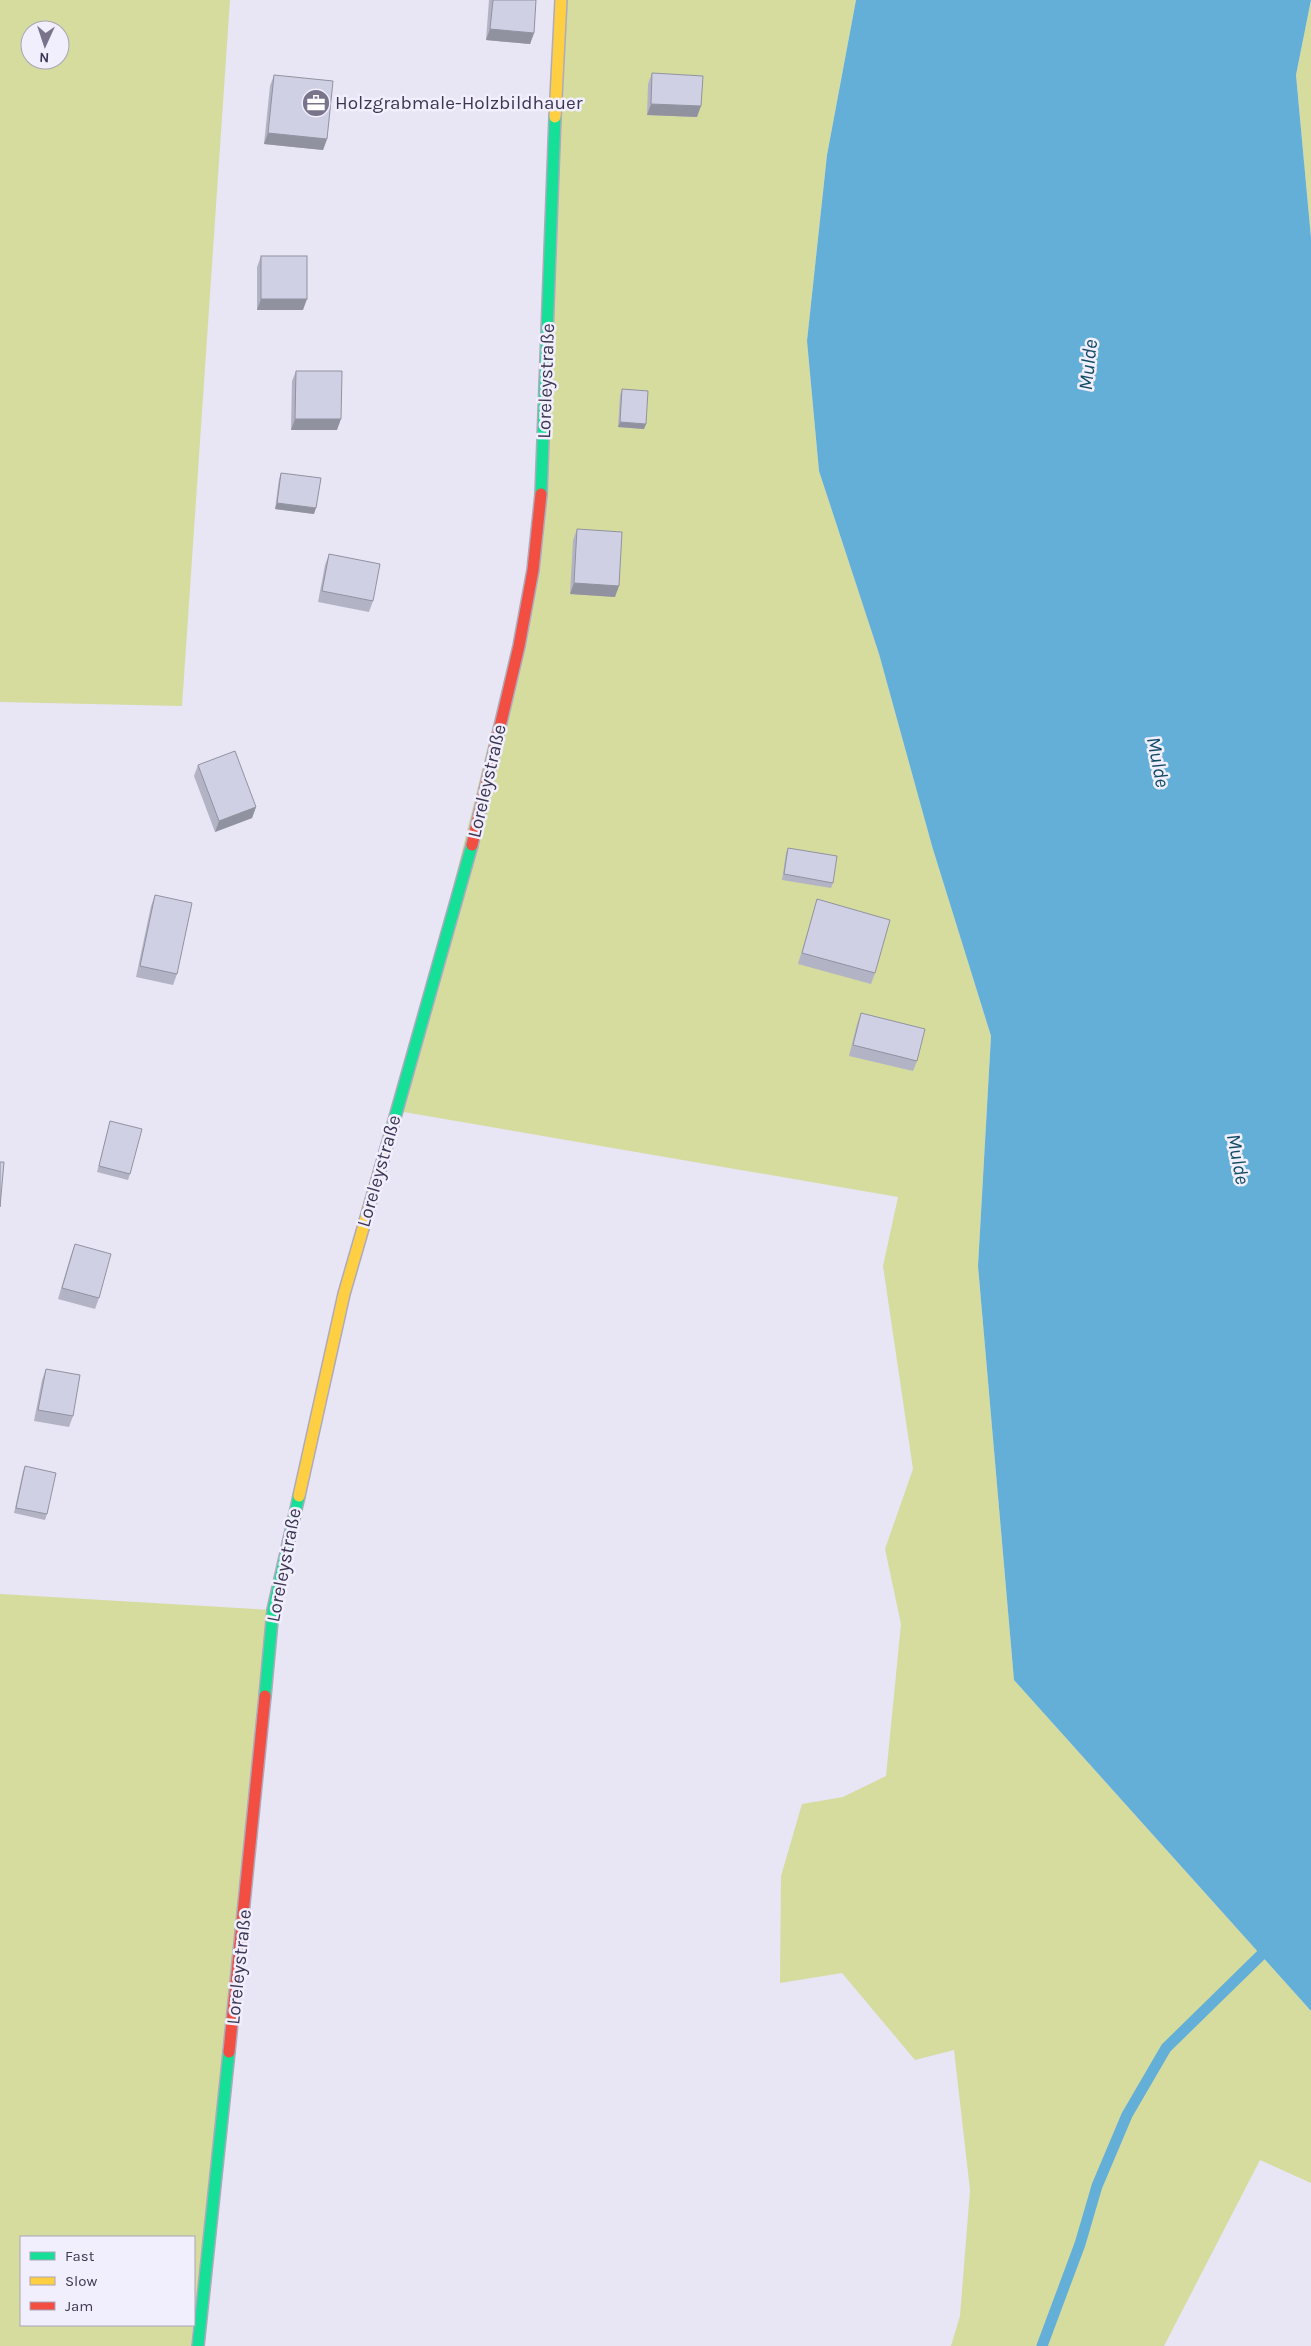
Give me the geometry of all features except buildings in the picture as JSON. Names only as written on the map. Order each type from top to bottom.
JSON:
[{"type":"street","name":"Loreleystraße","points":[[198,2346],[244,1916],[273,1610],[344,1294],[467,865],[519,646],[533,570],[542,487],[555,104],[561,0]]},
{"type":"green space","points":[[0,0],[230,0],[182,706],[0,702]]},
{"type":"green space","points":[[565,0],[856,0],[827,155],[807,341],[819,471],[879,654],[932,846],[991,1036],[978,1266],[1014,1680],[1311,2011],[1311,2183],[1260,2160],[1164,2346],[951,2346],[960,2316],[970,2190],[954,2050],[915,2060],[842,1973],[780,1983],[781,1876],[802,1804],[843,1797],[886,1776],[901,1624],[885,1549],[913,1469],[883,1266],[898,1197],[398,1111],[545,514]]},
{"type":"green space","points":[[1311,0],[1311,238],[1296,75]]},
{"type":"green space","points":[[0,1594],[273,1610],[195,2312],[195,2236],[20,2236],[20,2326],[193,2326],[191,2346],[0,2346]]},
{"type":"water","name":"Mulde","points":[[856,0],[1311,0],[1296,75],[1311,238],[1311,2011],[1014,1680],[978,1266],[991,1036],[932,846],[879,654],[819,471],[807,341],[827,155]]},
{"type":"waterway","points":[[1042,2346],[1080,2244],[1097,2186],[1127,2115],[1166,2048],[1261,1955]]},
{"type":"traffic: fast","points":[[541,494],[555,117]]},
{"type":"traffic: fast","points":[[392,1128],[472,845]]},
{"type":"traffic: fast","points":[[265,1696],[273,1610],[299,1496]]},
{"type":"traffic: fast","points":[[198,2346],[229,2052]]},
{"type":"traffic: slow","points":[[555,117],[561,0]]},
{"type":"traffic: slow","points":[[299,1496],[344,1294],[392,1128]]},
{"type":"traffic: jam","points":[[472,845],[519,646],[533,570],[541,494]]},
{"type":"traffic: jam","points":[[229,2052],[265,1696]]},
{"type":"place","name":"Holzgrabmale-Holzbildhauer","points":[[316,103]]}]
